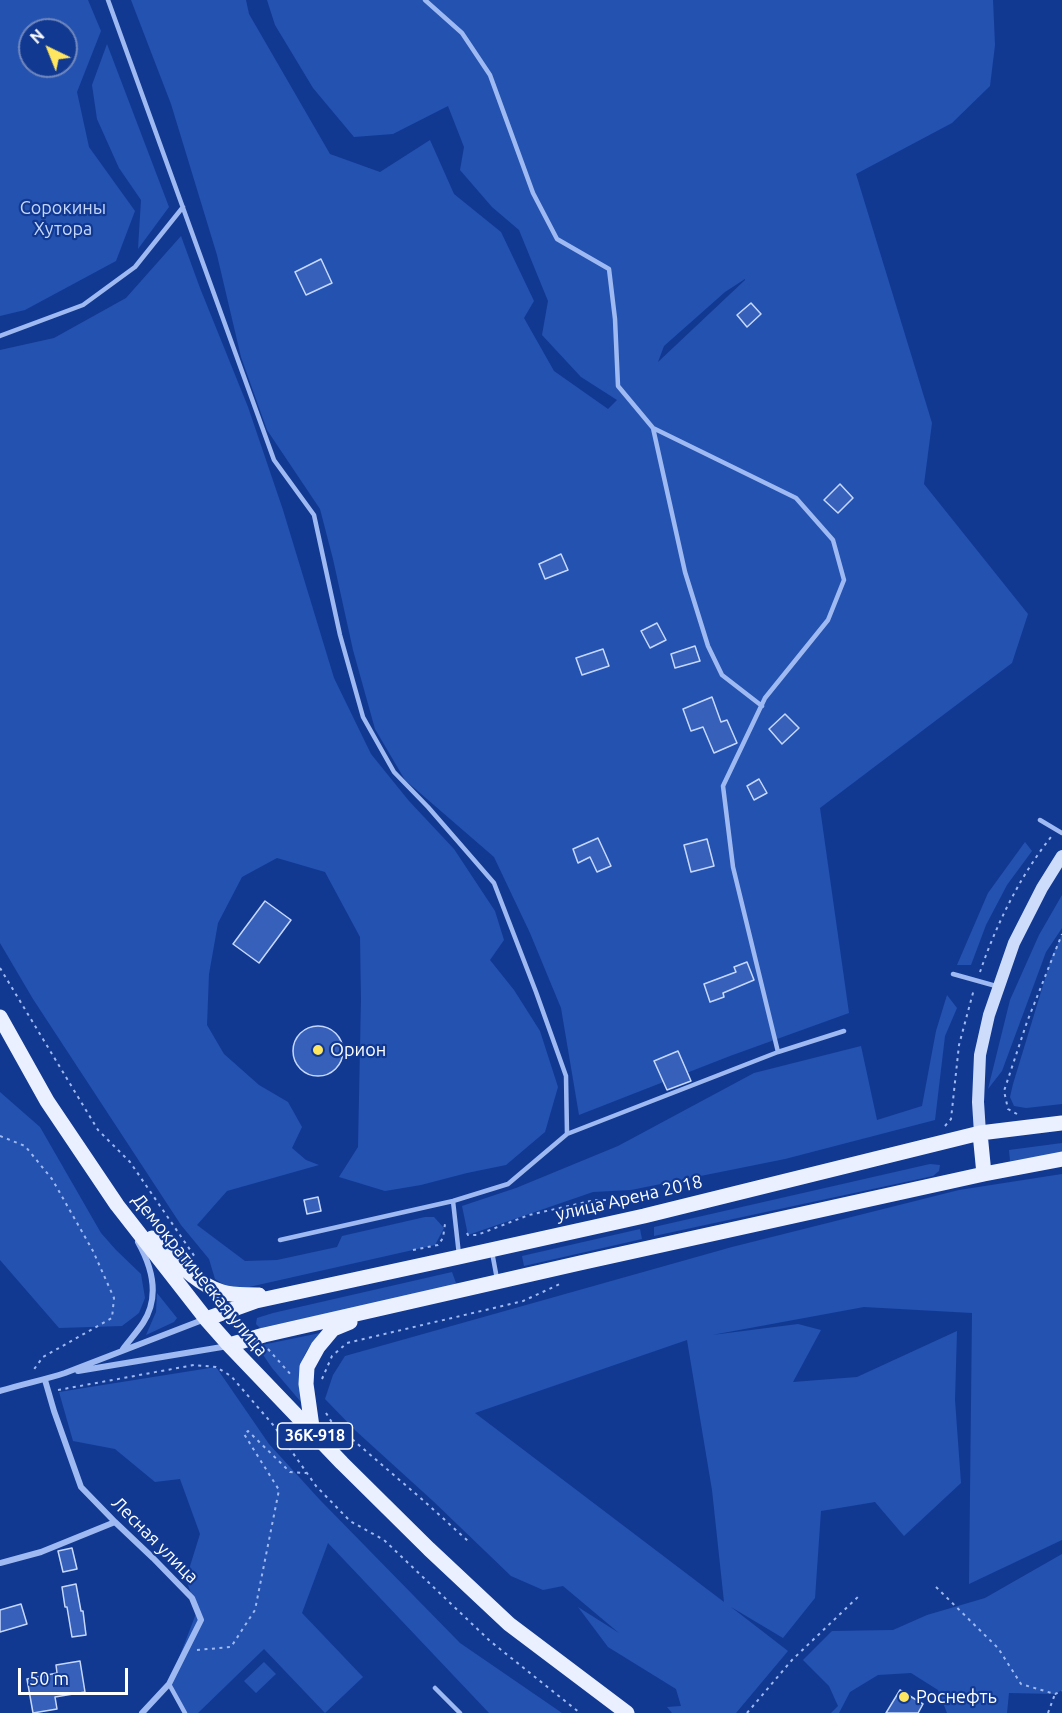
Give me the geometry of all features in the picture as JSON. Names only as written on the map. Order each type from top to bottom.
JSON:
[{"type":"main road","points":[[984,1174],[978,1102],[980,1055],[989,1015],[1014,943],[1042,888],[1062,856]]},
{"type":"main road","name":"Демократическая улица","points":[[0,1017],[47,1101],[117,1205],[229,1346],[313,1434],[429,1549],[510,1624],[627,1713]]},
{"type":"main road","name":"улица Арена 2018","points":[[206,1318],[238,1306],[280,1295],[644,1216],[980,1133],[1062,1124]]},
{"type":"main road","points":[[229,1346],[264,1335],[498,1282],[984,1174],[1062,1159]]},
{"type":"main road","points":[[117,1205],[203,1283],[223,1292],[243,1295],[280,1295]]},
{"type":"main road","points":[[313,1434],[306,1384],[307,1367],[318,1347],[333,1329],[378,1310]]},
{"type":"street","points":[[117,1205],[147,1258],[153,1287],[151,1306],[144,1322],[122,1350]]},
{"type":"street","points":[[0,1391],[45,1380],[206,1318]]},
{"type":"street","points":[[65,1372],[229,1346]]},
{"type":"street","name":"Лесная улица","points":[[45,1380],[81,1487],[192,1598],[201,1620],[168,1684],[142,1713]]},
{"type":"street","points":[[0,1563],[41,1551],[115,1522]]},
{"type":"lane","points":[[108,0],[274,460],[314,515],[340,635],[363,717],[394,772],[428,807],[494,883],[566,1076],[567,1134]]},
{"type":"lane","points":[[425,0],[462,33],[490,75],[533,194],[557,239],[609,269],[615,319],[618,386],[653,428],[796,498],[833,540],[844,580],[828,620],[765,698],[723,786],[733,867],[778,1052]]},
{"type":"lane","points":[[0,336],[83,304],[135,267],[183,207]]},
{"type":"lane","points":[[653,428],[685,572],[708,646],[722,675],[762,706]]},
{"type":"lane","points":[[1040,820],[1062,833]]},
{"type":"lane","points":[[953,974],[999,987]]},
{"type":"lane","points":[[280,1240],[453,1201],[508,1184],[567,1134],[778,1052],[844,1031]]},
{"type":"lane","points":[[453,1201],[459,1257]]},
{"type":"lane","points":[[491,1250],[498,1282]]},
{"type":"lane","points":[[168,1684],[185,1713]]},
{"type":"lane","points":[[435,1688],[460,1713]]},
{"type":"path","points":[[943,1128],[951,1119],[959,1045],[976,981],[1008,904],[1041,849],[1057,830]]},
{"type":"path","points":[[1021,1117],[1008,1109],[1005,1091],[1027,1022],[1062,934]]},
{"type":"path","points":[[0,968],[98,1130],[130,1162],[198,1261]]},
{"type":"path","points":[[0,1136],[26,1146],[52,1179],[93,1251],[114,1298],[111,1318],[43,1357],[23,1384]]},
{"type":"path","points":[[465,1228],[468,1235],[477,1235],[529,1215],[595,1200],[641,1200]]},
{"type":"path","points":[[412,1251],[438,1245],[443,1238],[445,1224]]},
{"type":"path","points":[[319,1386],[332,1356],[347,1343],[523,1301],[562,1283]]},
{"type":"path","points":[[268,1349],[294,1378]]},
{"type":"path","points":[[49,1392],[194,1365],[216,1367],[231,1376],[267,1418],[316,1486],[350,1521],[384,1539],[490,1641],[580,1713]]},
{"type":"path","points":[[326,1412],[331,1422],[468,1541]]},
{"type":"path","points":[[186,1651],[231,1647],[255,1610],[279,1490],[244,1434],[248,1431],[290,1472],[306,1473]]},
{"type":"path","points":[[936,1587],[998,1648],[1021,1684],[1055,1694],[1062,1691]]},
{"type":"path","points":[[747,1713],[792,1660],[861,1594]]},
{"type":"path","points":[[1047,1713],[1055,1694]]},
{"type":"green space","name":"Сорокины Хутора","points":[[0,0],[88,0],[101,31],[77,92],[89,147],[135,211],[116,261],[25,310],[0,316]]},
{"type":"green space","points":[[131,0],[246,0],[249,14],[330,154],[380,172],[430,140],[454,194],[501,232],[534,301],[524,318],[554,371],[608,409],[617,400],[581,377],[542,335],[548,301],[519,230],[492,207],[460,170],[464,147],[448,106],[393,134],[354,137],[313,88],[275,25],[267,0],[993,0],[995,45],[990,86],[952,123],[856,174],[932,423],[924,484],[1028,614],[1012,663],[820,808],[849,1013],[730,1056],[579,1115],[561,1008],[530,933],[494,857],[405,780],[375,729],[353,650],[320,509],[267,430],[241,357],[217,255],[171,104]],"holes":[[[745,280],[658,362],[664,346],[725,292]]]},
{"type":"green space","points":[[107,44],[169,207],[138,249],[141,200],[119,168],[97,119],[92,85]]},
{"type":"green space","points":[[181,236],[248,407],[283,510],[334,678],[371,754],[409,801],[454,849],[495,911],[504,940],[490,960],[514,990],[540,1031],[558,1087],[545,1132],[506,1165],[385,1191],[339,1177],[358,1147],[360,937],[325,872],[277,858],[242,877],[218,923],[209,974],[207,1025],[224,1054],[259,1085],[288,1102],[302,1127],[292,1148],[306,1160],[319,1165],[227,1191],[197,1225],[245,1261],[277,1260],[337,1247],[342,1236],[425,1217],[434,1217],[444,1228],[435,1245],[249,1287],[231,1289],[215,1279],[209,1259],[181,1225],[33,999],[0,943],[0,350],[54,338],[126,298]]},
{"type":"green space","points":[[1025,842],[1032,851],[1007,885],[986,925],[971,965],[957,965],[988,893]]},
{"type":"green space","points":[[1062,895],[1062,928],[1046,952],[1002,1071],[988,1089],[1010,1000],[1039,935]]},
{"type":"green space","points":[[1062,934],[1062,1104],[1026,1108],[1014,1106],[1010,1097],[1013,1084],[1051,959]]},
{"type":"green space","points":[[947,995],[957,1008],[945,1036],[935,1120],[785,1159],[631,1190],[593,1192],[468,1235],[462,1206],[516,1188],[618,1146],[754,1073],[861,1046],[877,1120],[922,1106],[936,1031]]},
{"type":"green space","points":[[0,1092],[40,1127],[101,1233],[141,1274],[145,1298],[139,1313],[122,1326],[59,1328],[0,1260]]},
{"type":"green space","points":[[1062,1143],[1062,1153],[1010,1161],[1009,1150]]},
{"type":"green space","points":[[930,1164],[940,1165],[939,1171],[933,1176],[654,1236],[654,1227]]},
{"type":"green space","points":[[1062,1174],[1062,1540],[969,1584],[972,1313],[864,1307],[712,1335],[798,1324],[821,1330],[793,1382],[857,1377],[957,1331],[955,1400],[961,1483],[904,1536],[875,1502],[821,1511],[815,1598],[783,1638],[731,1607],[788,1651],[736,1713],[672,1713],[667,1707],[681,1706],[676,1689],[608,1647],[578,1607],[619,1633],[563,1586],[543,1590],[511,1576],[356,1431],[325,1399],[333,1375],[345,1356],[732,1247],[959,1190]],"holes":[[[687,1340],[712,1490],[724,1602],[475,1413]]]},
{"type":"green space","points":[[640,1229],[642,1239],[524,1266],[522,1256]]},
{"type":"green space","points":[[452,1272],[456,1283],[450,1287],[260,1328],[256,1324],[257,1318],[273,1313]]},
{"type":"green space","points":[[157,1293],[177,1318],[174,1322],[146,1335],[156,1312]]},
{"type":"green space","points":[[325,1332],[304,1355],[300,1380],[301,1402],[257,1346]]},
{"type":"green space","points":[[216,1367],[269,1444],[320,1500],[460,1643],[562,1713],[489,1713],[328,1543],[302,1613],[363,1677],[325,1713],[264,1649],[198,1713],[185,1713],[169,1684],[197,1611],[186,1579],[200,1534],[180,1479],[155,1482],[115,1449],[73,1441],[59,1392]]},
{"type":"green space","points":[[1062,1554],[1062,1690],[1055,1694],[1009,1693],[1007,1713],[947,1713],[938,1690],[911,1673],[878,1675],[850,1692],[839,1713],[831,1713],[838,1706],[829,1686],[803,1660],[832,1631],[893,1630],[927,1615],[985,1598]]},
{"type":"green space","points":[[264,1662],[276,1674],[256,1693],[244,1681]]},
{"type":"building","points":[[321,259],[332,283],[306,295],[295,272]]},
{"type":"building","points":[[751,303],[761,314],[747,327],[737,315]]},
{"type":"building","points":[[840,484],[853,498],[838,513],[824,500]]},
{"type":"building","points":[[561,554],[568,570],[545,579],[539,564]]},
{"type":"building","points":[[657,623],[666,640],[650,648],[641,631]]},
{"type":"building","points":[[695,646],[700,661],[675,668],[671,654]]},
{"type":"building","points":[[603,649],[609,666],[582,675],[576,658]]},
{"type":"building","points":[[712,697],[721,722],[727,720],[737,743],[714,753],[703,727],[691,731],[683,709]]},
{"type":"building","points":[[785,714],[799,728],[782,744],[769,729]]},
{"type":"building","points":[[759,779],[767,793],[754,800],[747,786]]},
{"type":"building","points":[[598,838],[611,866],[597,872],[590,857],[578,863],[573,849]]},
{"type":"building","points":[[707,839],[714,866],[691,872],[684,845]]},
{"type":"building","points":[[265,901],[291,920],[259,963],[233,944]]},
{"type":"building","points":[[747,962],[754,980],[723,993],[724,997],[710,1002],[704,984],[736,972],[734,967]]},
{"type":"building","name":"Орион","points":[[313,1026],[323,1026],[336,1033],[343,1046],[343,1056],[336,1069],[323,1076],[313,1076],[304,1072],[297,1065],[293,1056],[293,1046],[297,1037],[304,1030]]},
{"type":"building","points":[[678,1051],[691,1081],[667,1090],[654,1061]]},
{"type":"building","points":[[318,1197],[321,1211],[307,1214],[304,1200]]},
{"type":"building","points":[[72,1548],[77,1569],[63,1572],[58,1551]]},
{"type":"building","points":[[76,1584],[86,1635],[72,1637],[62,1587]]},
{"type":"building","points":[[21,1604],[27,1624],[0,1632],[0,1610]]},
{"type":"building","points":[[80,1661],[85,1692],[55,1697],[57,1709],[33,1713],[27,1679],[57,1673],[56,1665]]},
{"type":"building","name":"Роснефть","points":[[900,1690],[923,1704],[918,1713],[886,1713]]},
{"type":"place","name":"Орион","points":[[318,1050]]},
{"type":"place","name":"Роснефть","points":[[904,1697]]}]
